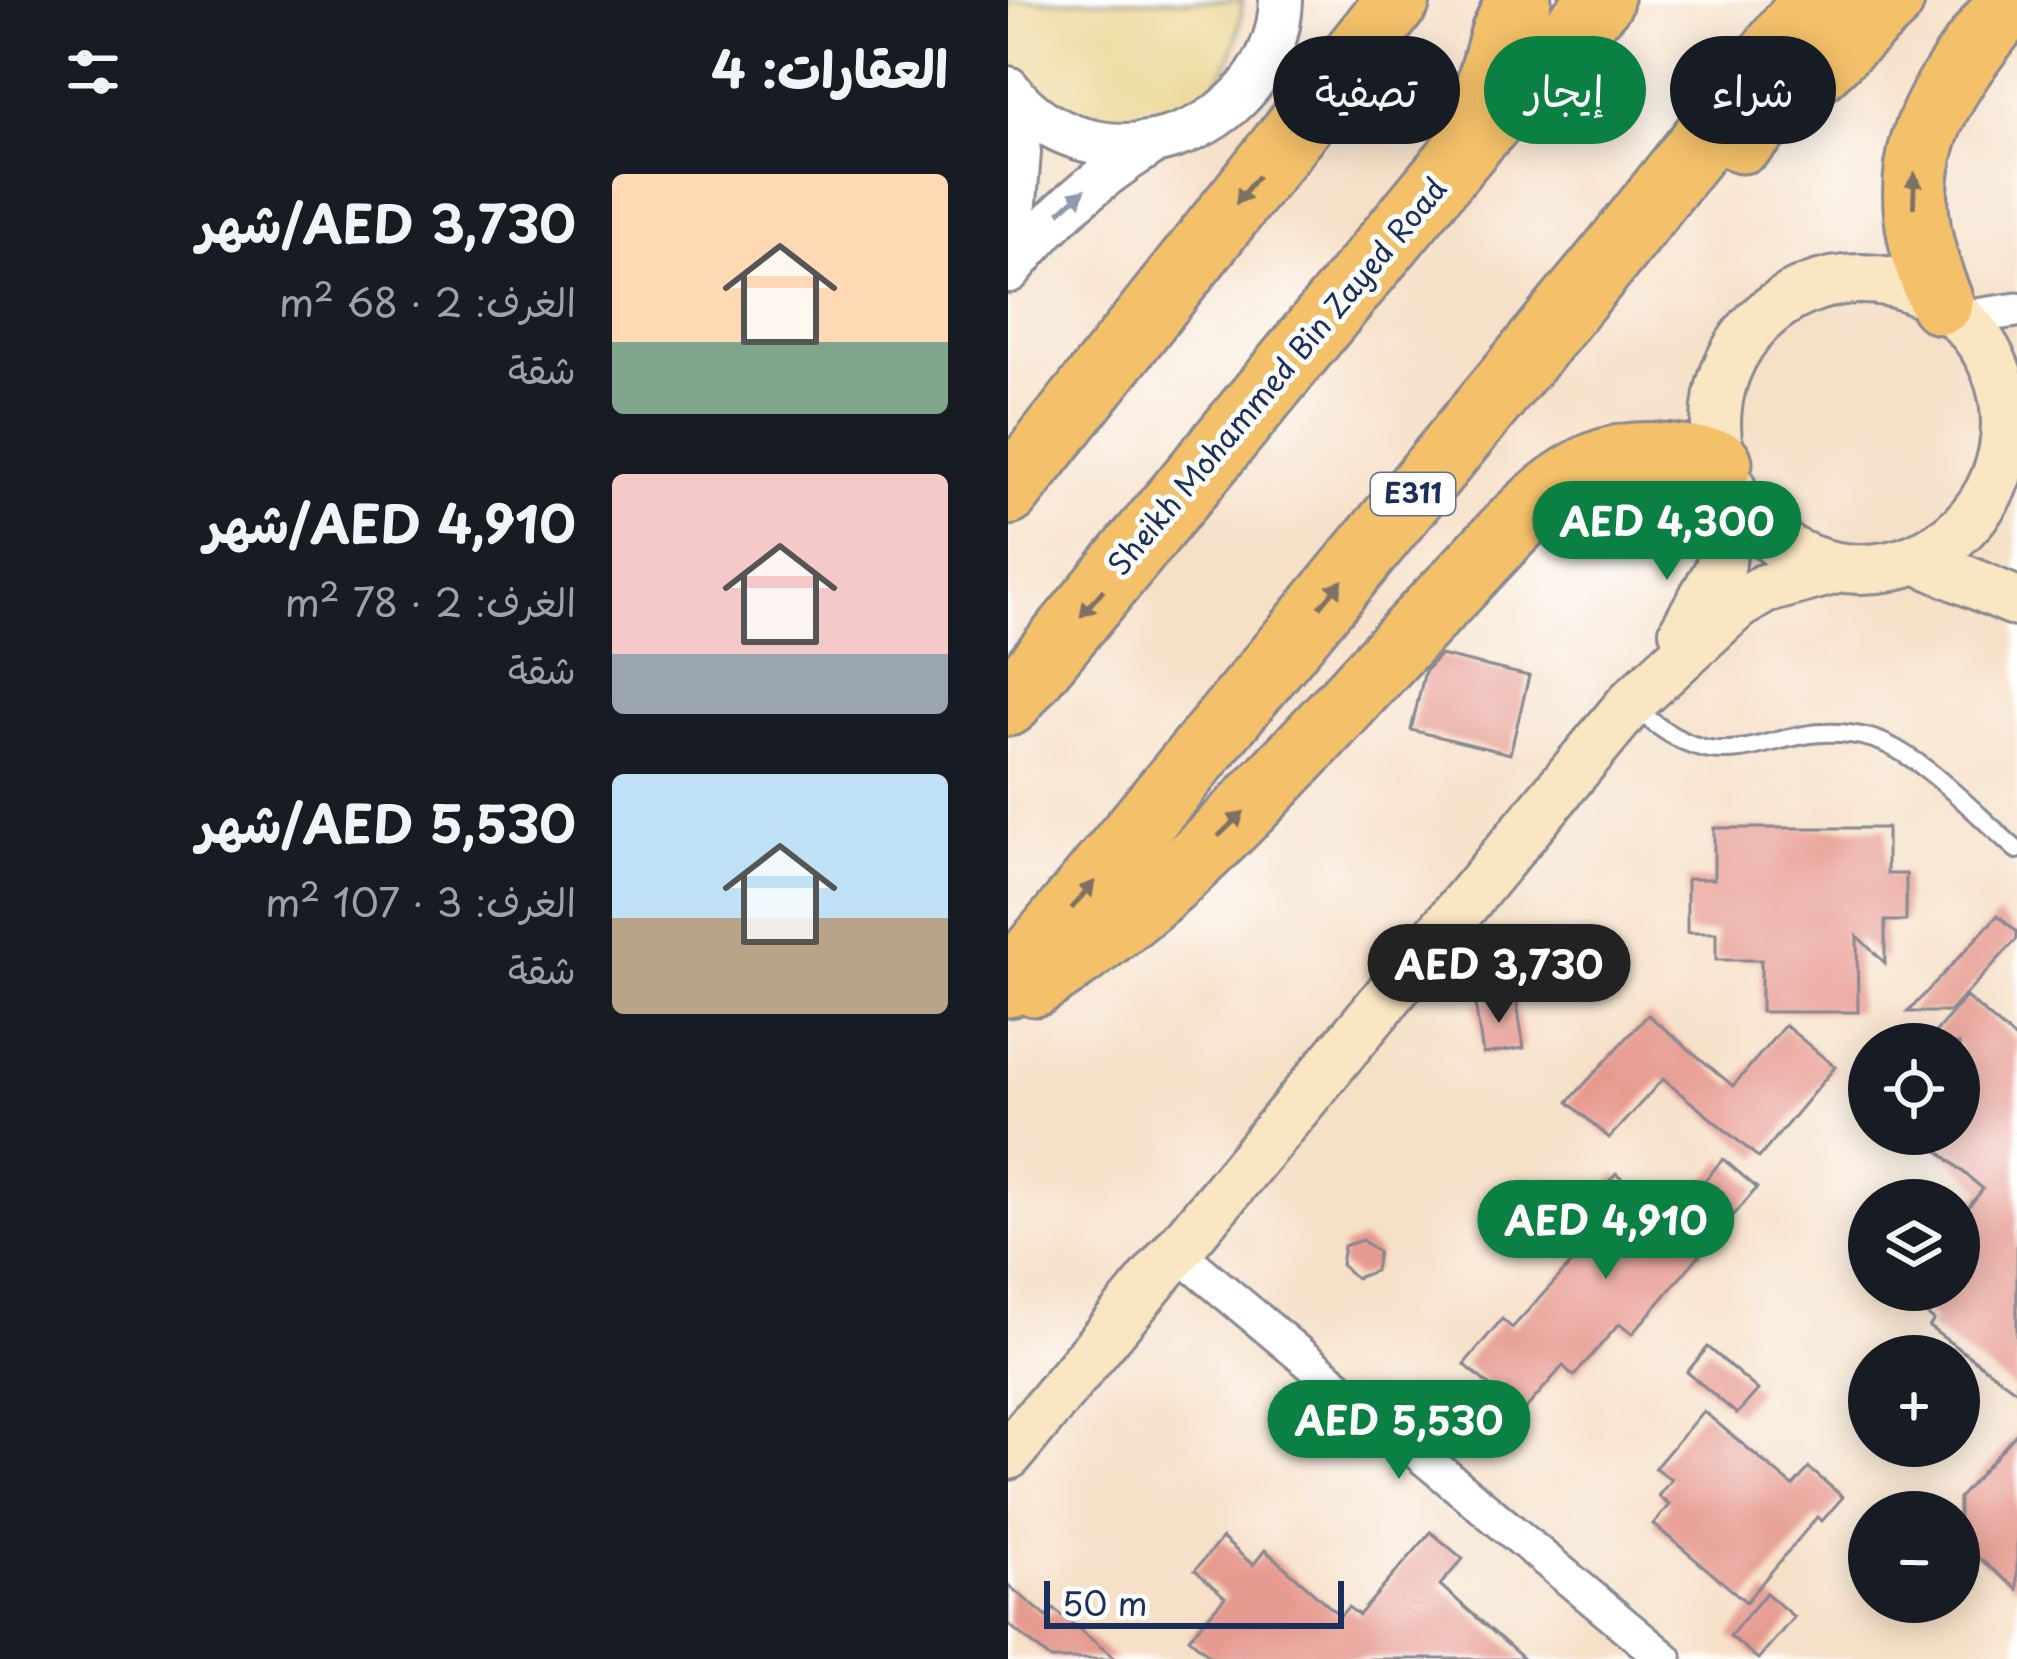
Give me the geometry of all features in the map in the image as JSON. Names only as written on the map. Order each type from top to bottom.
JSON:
[{"type":"highway","points":[[1008,493],[1398,0]]},
{"type":"highway","points":[[1474,140],[1485,86],[1519,0]]},
{"type":"highway","name":"Sheikh Mohammed Bin Zayed Road","points":[[1008,704],[1474,140],[1600,0]]},
{"type":"highway","name":"E311","points":[[1008,985],[1610,256],[1814,0]]},
{"type":"highway","points":[[1610,256],[1892,0]]},
{"type":"highway","points":[[1951,310],[1922,258],[1914,211],[1915,163],[1928,117],[1951,75],[2012,0]]},
{"type":"highway","points":[[1008,1001],[1084,954],[1175,878],[1260,796],[1338,706],[1571,477],[1630,454],[1725,476]]},
{"type":"main road","points":[[1008,1455],[1638,697],[1714,585],[1725,551],[1725,476],[1714,419],[1723,376],[1743,337],[1774,307],[1814,286],[1857,278],[1901,284],[1951,310],[1993,360],[2012,419],[1992,490],[1960,530],[1916,559],[1879,568],[1840,568],[1750,596],[1638,697]]},
{"type":"main road","points":[[1725,476],[1758,527],[1796,554],[1840,568]]},
{"type":"main road","points":[[1916,559],[2017,602]]},
{"type":"street","points":[[1010,90],[1050,125],[1097,144],[1148,146],[1195,132],[1234,105],[1264,68],[1283,8]]},
{"type":"street","points":[[1009,273],[1019,192],[1010,90]]},
{"type":"street","points":[[1009,273],[1064,208],[1148,146]]},
{"type":"street","points":[[1951,310],[2017,310]]},
{"type":"street","points":[[1177,1252],[1665,1659]]},
{"type":"lane","points":[[1638,697],[1667,736],[1705,751],[1830,734],[1874,738],[1912,760],[2017,850]]},
{"type":"sand","points":[[1008,0],[1242,0],[1231,54],[1203,99],[1160,128],[1133,134],[1093,130],[1025,87],[1010,64]]},
{"type":"building","points":[[1440,655],[1529,676],[1510,754],[1411,730],[1425,671]]},
{"type":"building","points":[[1714,828],[1887,828],[1887,874],[1906,874],[1906,921],[1885,921],[1885,963],[1857,936],[1858,1012],[1761,1012],[1761,960],[1716,960],[1716,933],[1687,933],[1687,879],[1714,879]]},
{"type":"building","points":[[1998,915],[2017,932],[2017,939],[1949,1012],[1908,1012]]},
{"type":"building","points":[[1966,997],[2017,1040],[2017,1391],[1980,1364],[1980,1335],[1940,1335],[1929,1327],[1934,1320],[1923,1311],[1980,1311],[1983,1189],[1980,1179],[1971,1179],[1943,1155],[1980,1155],[1980,1023],[1943,1023]]},
{"type":"building","points":[[1516,998],[1524,1048],[1483,1054],[1475,1003]]},
{"type":"building","points":[[1648,1015],[1733,1086],[1785,1025],[1835,1067],[1759,1158],[1663,1079],[1609,1138],[1568,1102]]},
{"type":"building","points":[[1723,1159],[1757,1188],[1632,1334],[1619,1324],[1574,1376],[1563,1366],[1522,1413],[1464,1364],[1502,1319],[1512,1328],[1578,1256],[1559,1240],[1616,1174],[1670,1221]]},
{"type":"building","points":[[1362,1240],[1378,1252],[1375,1271],[1356,1278],[1341,1265],[1344,1246]]},
{"type":"building","points":[[1708,1347],[1758,1390],[1737,1414],[1687,1372]]},
{"type":"building","points":[[1703,1411],[1793,1486],[1809,1468],[1843,1497],[1822,1521],[1817,1517],[1746,1602],[1653,1524],[1669,1505],[1658,1496],[1671,1480],[1655,1468]]},
{"type":"building","points":[[2017,1433],[2017,1589],[1980,1559],[1980,1491],[1965,1491]]},
{"type":"building","points":[[1431,1532],[1463,1559],[1440,1585],[1524,1659],[1214,1659],[1189,1638],[1225,1597],[1195,1570],[1222,1538],[1253,1565],[1265,1550],[1340,1616],[1348,1607],[1359,1615]]},
{"type":"building","points":[[1008,1585],[1047,1617],[1054,1609],[1116,1659],[1051,1659],[1008,1624]]},
{"type":"building","points":[[1766,1593],[1794,1617],[1758,1659],[1730,1636]]}]
